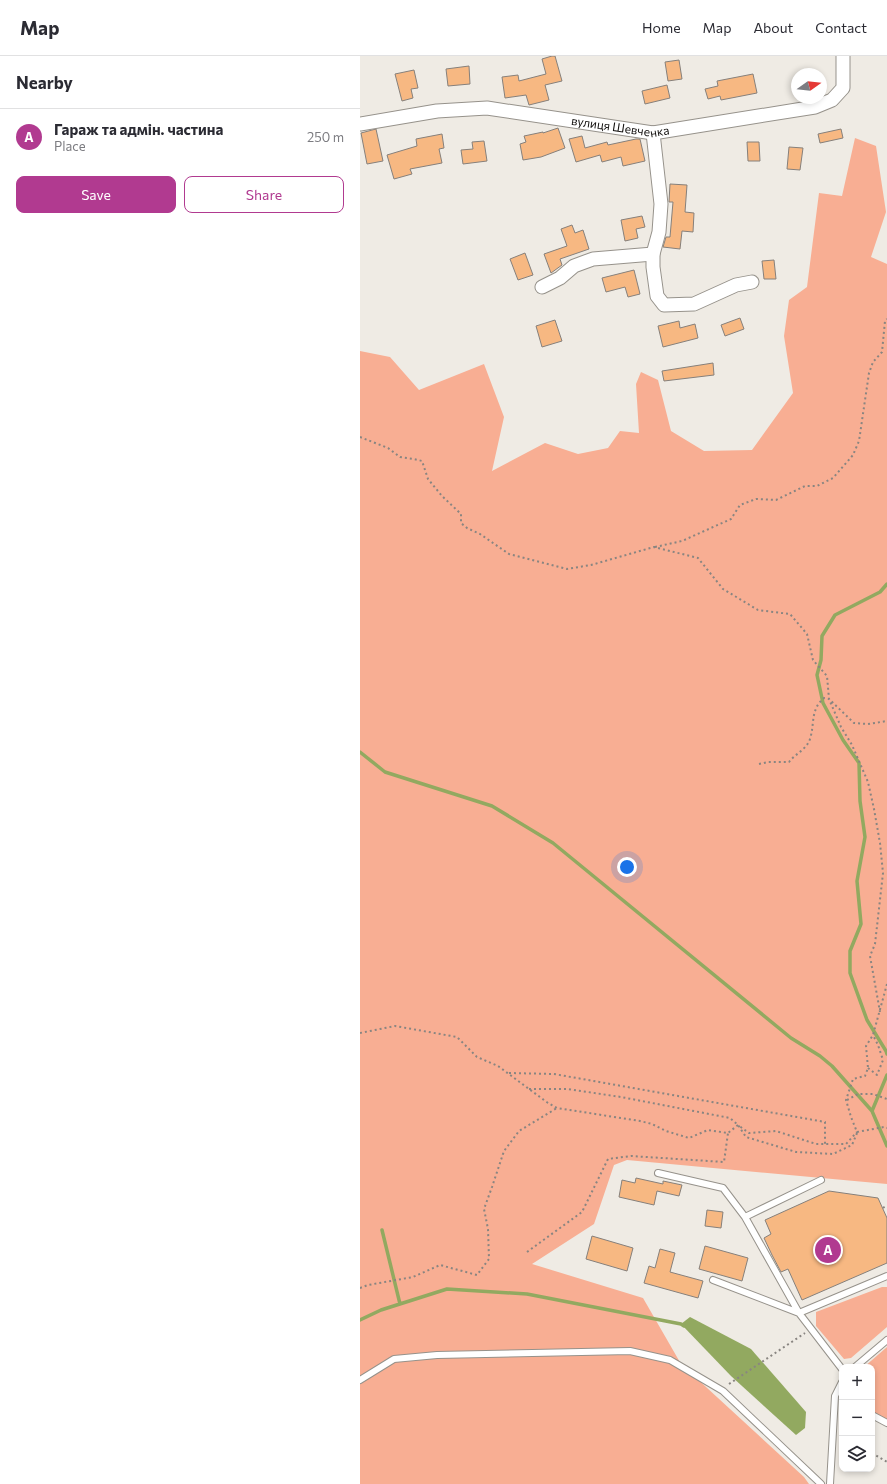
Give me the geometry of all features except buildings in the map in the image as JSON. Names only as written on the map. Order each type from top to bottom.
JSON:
[{"type":"street","name":"вулиця Шевченка","points":[[360,124],[437,111],[487,108],[653,133],[814,107],[832,100],[842,88],[843,56]]},
{"type":"street","points":[[653,133],[661,204],[659,232],[653,254],[657,296],[664,305],[694,304],[736,285],[752,282]]},
{"type":"street","points":[[542,287],[560,278],[574,266],[593,259],[653,254]]},
{"type":"lane","points":[[658,1173],[723,1188],[745,1218],[799,1313],[839,1365]]},
{"type":"lane","points":[[745,1218],[821,1180]]},
{"type":"lane","points":[[713,1280],[799,1313],[887,1276]]},
{"type":"lane","points":[[859,1364],[887,1340]]},
{"type":"lane","points":[[360,1380],[394,1359],[437,1355],[630,1351],[670,1360],[723,1391],[821,1484]]},
{"type":"lane","points":[[830,1484],[835,1396],[839,1388]]},
{"type":"lane","points":[[835,1396],[839,1398]]},
{"type":"lane","points":[[875,1417],[887,1423]]},
{"type":"path","points":[[360,437],[388,448],[400,457],[422,461],[428,479],[442,496],[461,514],[462,523],[467,528],[480,534],[509,554],[567,569],[591,565],[654,547],[682,541],[731,519],[740,505],[756,499],[776,500],[805,486],[817,486],[833,478],[853,455],[859,441],[869,373],[873,362],[882,352],[885,321],[887,319]]},
{"type":"path","points":[[654,547],[698,558],[723,589],[758,610],[790,614],[807,634],[813,660],[827,676],[830,699],[841,727],[852,746],[868,782],[874,809],[880,843],[883,873],[876,944],[870,956],[880,1012]]},
{"type":"path","points":[[759,764],[768,762],[789,762],[792,758],[802,752],[810,741],[816,707],[824,698],[830,699],[854,723],[868,724],[887,721]]},
{"type":"path","points":[[738,1125],[746,1137],[796,1152],[833,1154],[852,1145],[857,1132],[850,1117],[846,1100],[853,1079],[865,1076],[868,1068],[866,1046],[873,1035],[887,984]]},
{"type":"path","points":[[360,1033],[395,1026],[457,1037],[478,1057],[498,1066],[528,1089],[557,1108],[640,1121],[689,1138],[708,1130],[728,1133]]},
{"type":"path","points":[[868,1068],[877,1075],[883,1060],[873,1035]]},
{"type":"path","points":[[507,1073],[554,1074],[825,1122],[825,1144]]},
{"type":"path","points":[[528,1089],[568,1089],[620,1097],[730,1118],[749,1133],[776,1131],[816,1144],[846,1144],[857,1132],[886,1127]]},
{"type":"path","points":[[846,1100],[858,1094],[873,1094],[886,1098]]},
{"type":"path","points":[[360,1288],[413,1276],[440,1265],[477,1275],[489,1259],[488,1229],[484,1209],[504,1151],[519,1131],[557,1108]]},
{"type":"path","points":[[527,1252],[582,1212],[608,1159],[631,1156],[724,1162],[728,1133],[738,1125]]},
{"type":"path","points":[[883,1208],[887,1205]]},
{"type":"path","points":[[730,1384],[811,1329]]},
{"type":"path","points":[[875,1455],[887,1462]]},
{"type":"shaded area","points":[[855,138],[876,146],[886,212],[871,257],[887,264],[887,1184],[627,1160],[614,1165],[594,1224],[532,1264],[643,1298],[681,1364],[804,1477],[809,1484],[360,1484],[360,351],[390,357],[419,390],[484,364],[504,417],[492,471],[545,443],[578,454],[608,448],[620,431],[639,433],[636,384],[641,372],[658,380],[671,431],[704,451],[752,450],[793,393],[784,336],[789,300],[807,287],[819,193],[842,196]]},
{"type":"shaded area","points":[[882,1287],[887,1287],[887,1327],[851,1358],[844,1359],[816,1326],[816,1312]]},
{"type":"shaded area","points":[[690,1317],[751,1349],[806,1412],[805,1428],[796,1435],[731,1376],[681,1324]]},
{"type":"shaded area","points":[[887,1347],[887,1424],[875,1419],[875,1364],[867,1364]]},
{"type":"waterway","points":[[887,584],[880,592],[835,615],[822,636],[821,660],[817,675],[823,703],[843,740],[859,763],[860,801],[865,837],[857,881],[861,924],[850,951],[850,973],[867,1020],[887,1054]]},
{"type":"waterway","points":[[360,752],[385,772],[492,806],[553,843],[791,1038],[820,1056],[832,1066],[872,1111],[887,1146]]},
{"type":"waterway","points":[[872,1111],[887,1075]]},
{"type":"waterway","points":[[382,1230],[400,1304]]},
{"type":"waterway","points":[[360,1320],[381,1310],[447,1289],[527,1294],[681,1324],[684,1326]]},
{"type":"place","name":"Гараж та адмін. частина","points":[[828,1250]]}]
